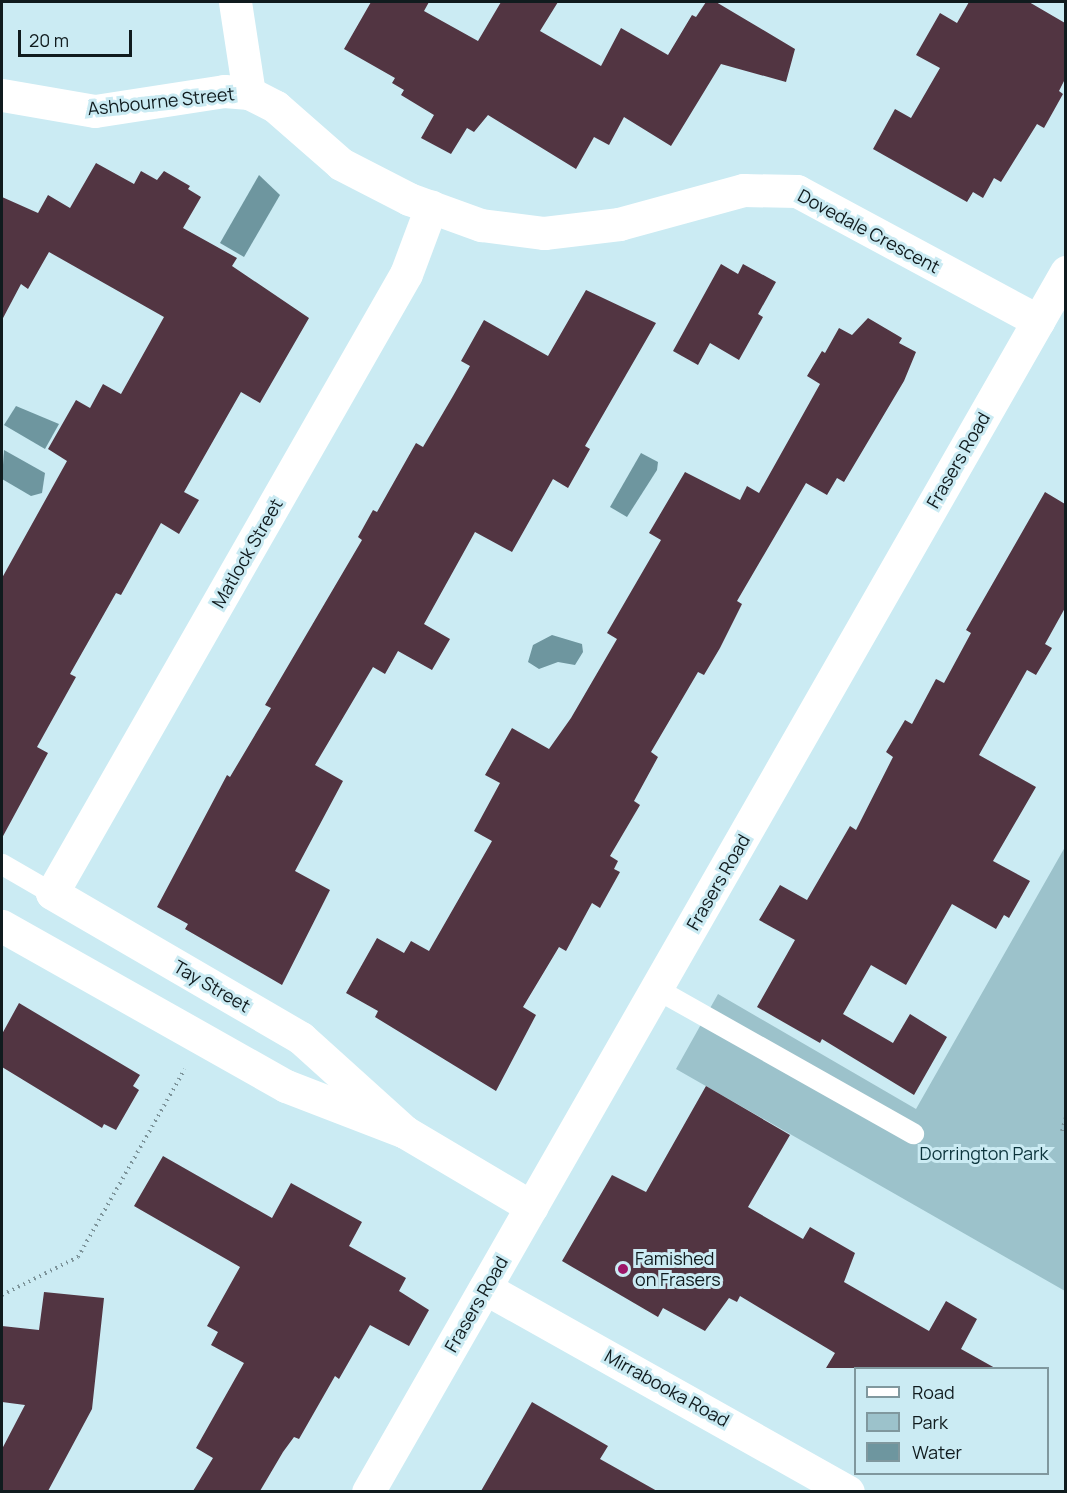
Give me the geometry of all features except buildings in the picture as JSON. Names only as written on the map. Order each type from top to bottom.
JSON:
[{"type":"street","points":[[235,2],[249,93]]},
{"type":"street","name":"Ashbourne Street","points":[[2,95],[95,111],[224,91],[249,93]]},
{"type":"street","name":"Dovedale Crescent","points":[[249,93],[276,107],[341,164],[431,207],[481,225],[543,233],[619,224],[743,190],[797,191],[1038,321]]},
{"type":"street","name":"Matlock Street","points":[[52,893],[406,273],[431,207]]},
{"type":"street","name":"Frasers Road","points":[[368,1491],[1065,272]]},
{"type":"street","name":"Tay Street","points":[[52,893],[301,1038],[405,1132]]},
{"type":"street","name":"Tay Street","points":[[2,926],[286,1086],[405,1132],[532,1207]]},
{"type":"street","name":"Mirrabooka Road","points":[[485,1288],[848,1491]]},
{"type":"lane","name":"Tay Street","points":[[2,864],[52,893]]},
{"type":"lane","points":[[657,989],[913,1133]]},
{"type":"path","points":[[2,1295],[78,1257],[189,1061]]},
{"type":"path","points":[[1062,1131],[1065,1117]]},
{"type":"green space","name":"Dorrington Park","points":[[1065,847],[1065,1291],[676,1069],[718,994],[916,1109]]},
{"type":"water","points":[[259,175],[280,195],[244,257],[220,243]]},
{"type":"water","points":[[16,406],[59,424],[45,449],[4,425]]},
{"type":"water","points":[[4,450],[45,473],[42,493],[31,496],[2,479]]},
{"type":"water","points":[[641,453],[658,462],[657,470],[627,517],[610,507]]},
{"type":"water","points":[[552,635],[582,644],[583,652],[575,665],[558,662],[539,669],[528,662],[533,645]]},
{"type":"place","name":"Famished on Frasers","points":[[623,1269]]}]
